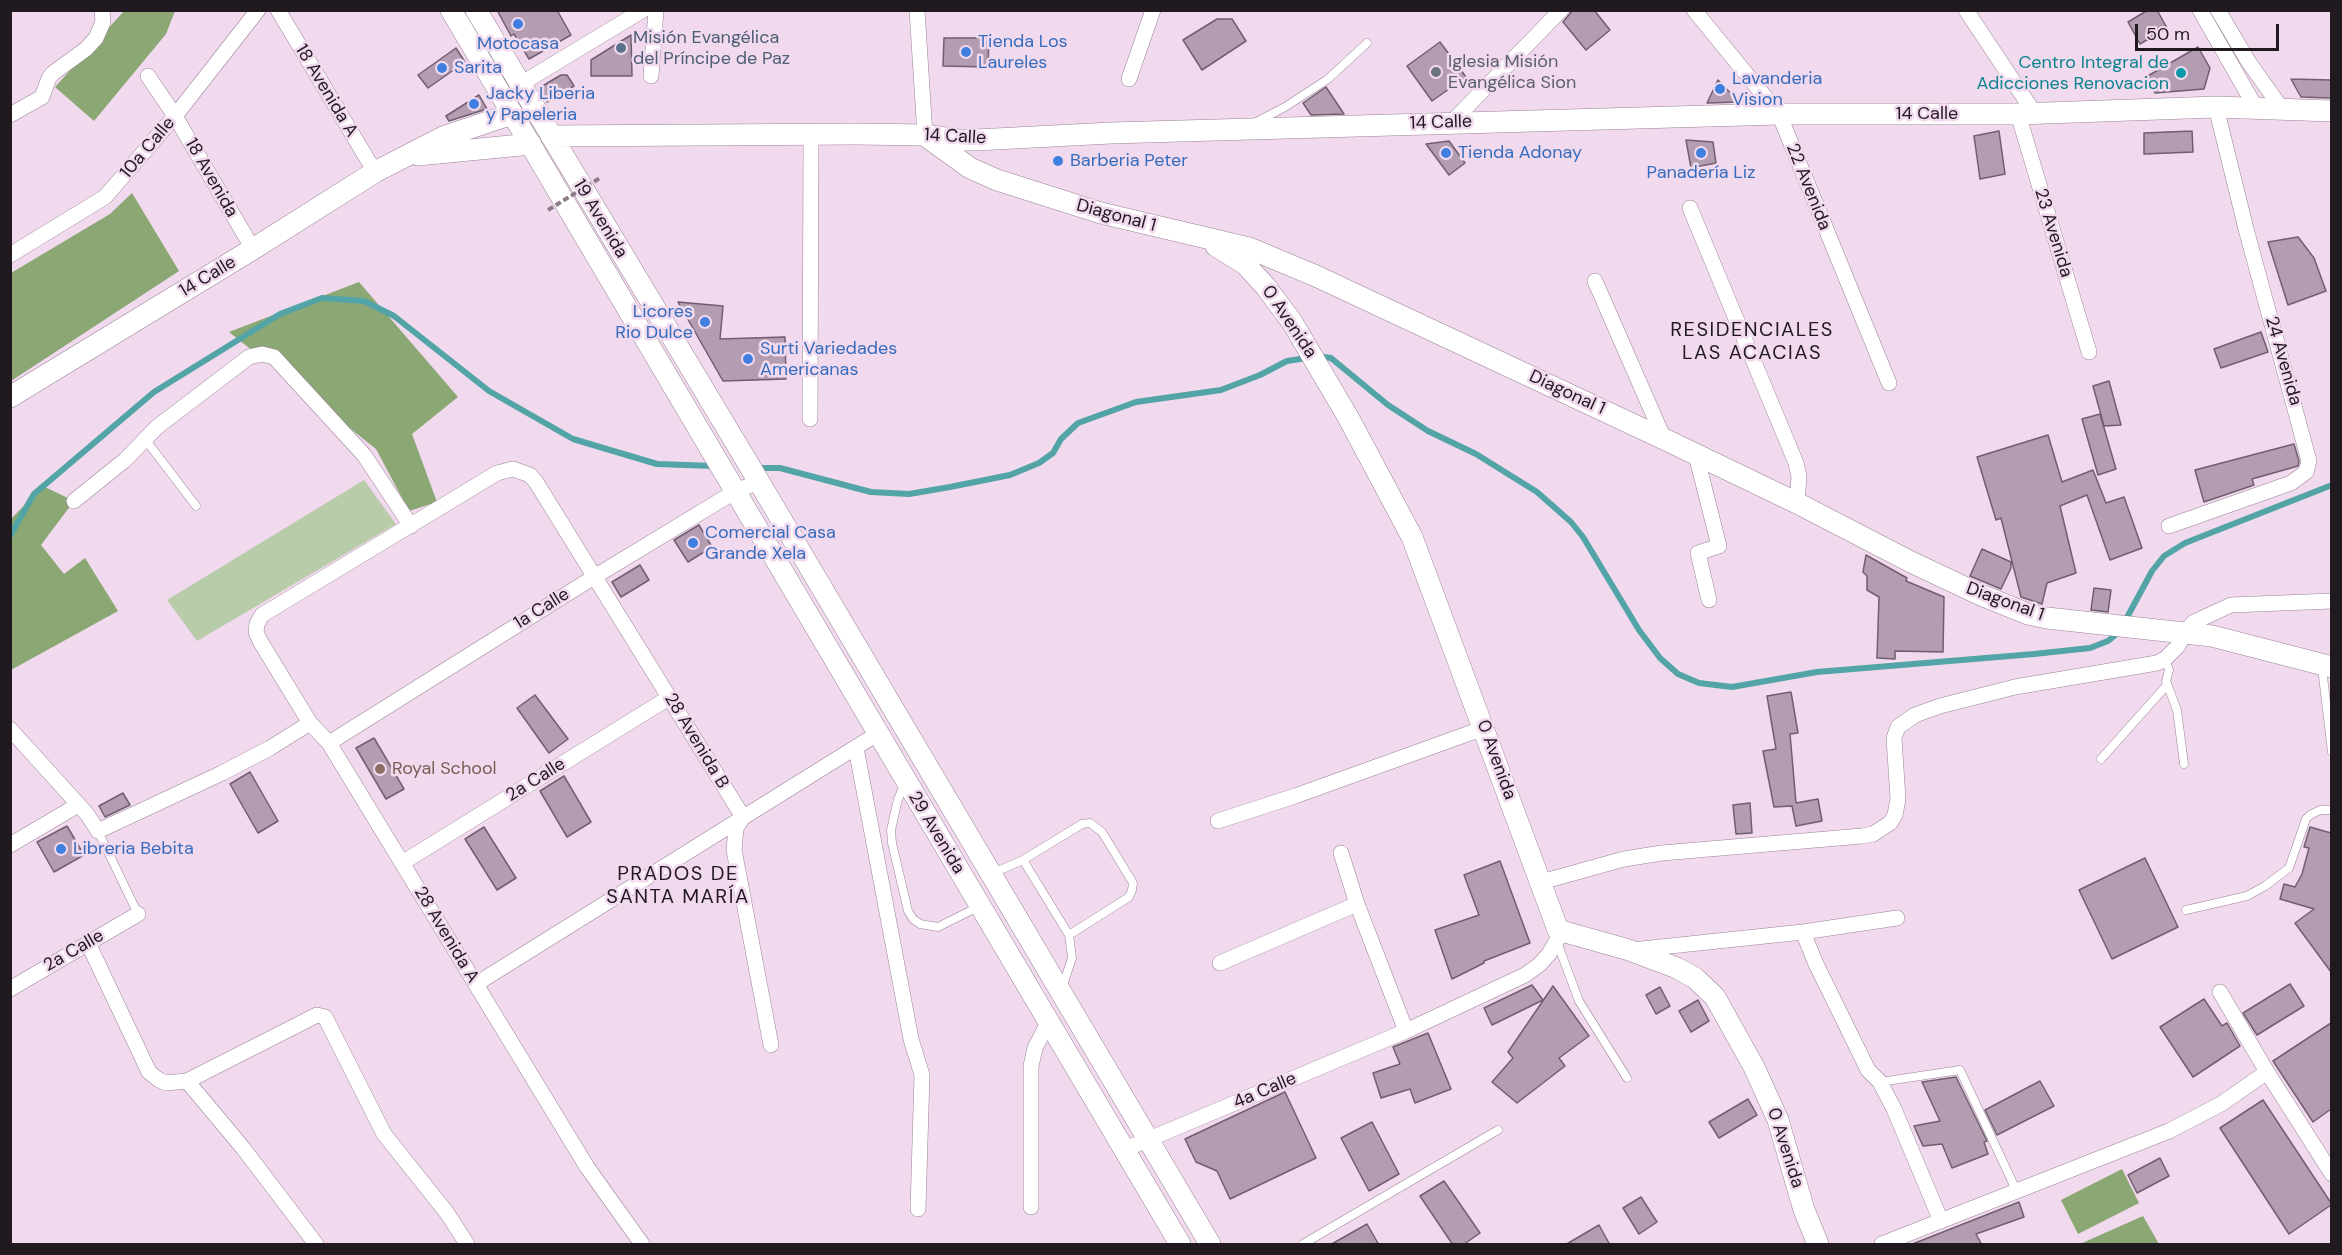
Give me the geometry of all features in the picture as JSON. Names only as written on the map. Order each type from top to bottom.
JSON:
[{"type":"street","points":[[10,115],[42,97],[53,74],[86,49],[100,30],[102,10]]},
{"type":"street","name":"10a Calle","points":[[10,255],[105,197],[175,116],[258,10]]},
{"type":"street","name":"18 Avenida A","points":[[278,10],[375,171]]},
{"type":"street","name":"19 Avenida","points":[[451,10],[694,421]]},
{"type":"street","name":"19 Avenida","points":[[476,10],[726,426]]},
{"type":"street","points":[[519,85],[643,10]]},
{"type":"street","points":[[917,10],[925,135]]},
{"type":"street","points":[[1129,79],[1153,10]]},
{"type":"street","points":[[1451,123],[1561,10]]},
{"type":"street","name":"22 Avenida","points":[[1694,10],[1779,114],[1889,383]]},
{"type":"street","name":"23 Avenida","points":[[1966,10],[2027,114],[2089,352]]},
{"type":"street","points":[[2200,10],[2256,108]]},
{"type":"street","points":[[2218,10],[2253,69],[2282,109]]},
{"type":"street","points":[[651,76],[655,11]]},
{"type":"street","name":"18 Avenida","points":[[148,76],[175,116],[253,249]]},
{"type":"street","name":"14 Calle","points":[[550,136],[925,135],[976,140],[1779,114],[2027,114],[2216,107],[2331,111]]},
{"type":"street","name":"24 Avenida","points":[[2169,526],[2290,483],[2306,472],[2309,461],[2246,229],[2216,107]]},
{"type":"street","name":"14 Calle","points":[[10,397],[253,249],[375,171],[443,137],[513,114]]},
{"type":"street","points":[[810,419],[811,135]]},
{"type":"street","name":"Diagonal 1","points":[[925,135],[958,160],[991,178],[1101,213],[1249,248],[1316,276],[1664,439],[1797,503],[1911,562],[1981,595],[2037,617],[2212,636],[2327,665]]},
{"type":"street","name":"14 Calle","points":[[406,157],[531,144]]},
{"type":"street","points":[[1690,208],[1796,463],[1799,476],[1797,503]]},
{"type":"street","name":"0 Avenida","points":[[1187,235],[1216,246],[1245,264],[1266,287],[1292,322],[1345,411],[1412,537],[1541,882],[1558,935],[1629,950],[1677,968],[1695,978],[1715,997],[1754,1066],[1778,1120],[1804,1210],[1818,1245]]},
{"type":"street","points":[[1594,281],[1664,439]]},
{"type":"street","points":[[74,501],[124,460],[157,428],[249,357],[262,354],[274,357],[364,455],[411,526]]},
{"type":"street","name":"29 Avenida","points":[[694,421],[1180,1245]]},
{"type":"street","name":"29 Avenida","points":[[726,426],[1210,1245]]},
{"type":"street","points":[[1696,455],[1719,546],[1698,553],[1708,600]]},
{"type":"street","name":"28 Avenida B","points":[[411,526],[497,473],[513,469],[521,471],[536,482],[743,817]]},
{"type":"street","name":"1a Calle","points":[[329,743],[733,488],[757,478]]},
{"type":"street","name":"28 Avenida A","points":[[411,526],[262,615],[256,632],[310,723],[329,743],[587,1167],[642,1245]]},
{"type":"street","points":[[1541,882],[1624,859],[1662,853],[1873,834],[1890,823],[1895,815],[1898,799],[1894,738],[1898,727],[1915,715],[1940,706],[2015,687],[2150,665],[2165,659],[2178,646],[2194,622],[2231,605],[2331,601]]},
{"type":"street","name":"2a Calle","points":[[402,863],[670,697]]},
{"type":"street","points":[[10,729],[87,814],[98,831],[222,773],[270,748],[310,723]]},
{"type":"street","points":[[1218,821],[1295,796],[1484,728]]},
{"type":"street","points":[[476,984],[877,734]]},
{"type":"street","points":[[856,748],[911,1039],[922,1075],[918,1209]]},
{"type":"street","points":[[10,844],[78,805]]},
{"type":"street","points":[[743,817],[736,828],[734,850],[771,1045]]},
{"type":"street","points":[[1341,853],[1357,904],[1406,1031]]},
{"type":"street","points":[[1220,963],[1357,904]]},
{"type":"street","name":"2a Calle","points":[[10,989],[138,914]]},
{"type":"street","points":[[1629,950],[1803,932],[1897,918]]},
{"type":"street","points":[[1803,932],[1816,964],[1868,1070],[1880,1082],[1908,1141],[1941,1221]]},
{"type":"street","name":"4a Calle","points":[[1123,1150],[1406,1031],[1525,975],[1539,965],[1558,935]]},
{"type":"street","points":[[88,943],[149,1072],[166,1083],[187,1081],[317,1015],[327,1019],[384,1134],[447,1213],[467,1245]]},
{"type":"street","points":[[2220,992],[2331,1174]]},
{"type":"street","points":[[1031,1207],[1031,1066],[1035,1048],[1048,1023]]},
{"type":"street","points":[[1882,1245],[2196,1118],[2267,1072]]},
{"type":"street","points":[[187,1081],[243,1148],[316,1245]]},
{"type":"lane","points":[[1241,130],[1285,107],[1328,79],[1367,42]]},
{"type":"lane","points":[[145,439],[196,506]]},
{"type":"lane","points":[[2165,659],[2169,670],[2167,685],[2176,710],[2184,764]]},
{"type":"lane","points":[[2327,665],[2331,753]]},
{"type":"lane","points":[[2101,759],[2167,685]]},
{"type":"lane","points":[[906,782],[898,799],[891,830],[908,911],[920,924],[938,927],[980,906]]},
{"type":"lane","points":[[2186,910],[2247,896],[2265,886],[2289,867],[2306,819],[2320,810],[2331,810]]},
{"type":"lane","points":[[991,874],[1023,860],[1082,824],[1090,823],[1102,832],[1133,883],[1129,897],[1069,935]]},
{"type":"lane","points":[[98,831],[138,914]]},
{"type":"lane","points":[[1023,860],[1069,935],[1072,958],[1061,992]]},
{"type":"lane","points":[[1558,935],[1579,1001],[1627,1078]]},
{"type":"lane","points":[[1880,1082],[1960,1070],[2017,1192]]},
{"type":"lane","points":[[1303,1245],[1498,1130]]},
{"type":"path","points":[[548,210],[600,178]]},
{"type":"green space","points":[[124,11],[175,11],[166,34],[94,121],[55,87]]},
{"type":"green space","points":[[132,193],[179,271],[11,381],[11,273],[110,214]]},
{"type":"green space","points":[[359,282],[458,397],[412,434],[437,502],[409,511],[376,449],[229,332]]},
{"type":"green space","points":[[364,480],[396,524],[197,641],[167,600]]},
{"type":"green space","points":[[43,486],[74,501],[41,545],[64,574],[85,558],[118,611],[11,670],[10,520]]},
{"type":"green space","points":[[2122,1169],[2139,1203],[2078,1234],[2061,1200]]},
{"type":"green space","points":[[2143,1216],[2159,1244],[2080,1244]]},
{"type":"building","points":[[497,10],[557,10],[571,35],[529,59],[514,34],[511,36]]},
{"type":"building","points":[[1573,10],[1594,10],[1610,30],[1586,50],[1563,22]]},
{"type":"building","points":[[2148,10],[2157,10],[2167,28],[2140,44],[2128,22]]},
{"type":"building","points":[[1217,19],[1232,19],[1246,41],[1202,70],[1183,40]]},
{"type":"building","name":"Misión Evangélica del Príncipe de Paz","points":[[631,35],[632,76],[591,76],[591,60]]},
{"type":"building","name":"Tienda Los Laureles","points":[[944,38],[989,38],[988,67],[943,66]]},
{"type":"building","name":"Iglesia Misión Evangélica Sion","points":[[1440,42],[1466,77],[1432,101],[1407,66]]},
{"type":"building","name":"Centro Integral de Adicciones Renovacion","points":[[2198,47],[2210,68],[2204,89],[2155,93],[2146,77]]},
{"type":"building","name":"Sarita","points":[[456,48],[465,62],[428,88],[418,75]]},
{"type":"building","points":[[561,75],[567,75],[574,86],[547,102],[539,88]]},
{"type":"building","points":[[2291,79],[2331,80],[2331,98],[2301,97]]},
{"type":"building","name":"Lavanderia Vision","points":[[1718,80],[1739,102],[1707,103]]},
{"type":"building","points":[[1326,87],[1344,114],[1311,115],[1303,103]]},
{"type":"building","name":"Jacky Liberia y Papeleria","points":[[479,95],[487,109],[449,121],[446,116]]},
{"type":"building","points":[[1999,131],[2005,174],[1980,179],[1974,136]]},
{"type":"building","points":[[2192,131],[2193,152],[2144,154],[2144,133]]},
{"type":"building","name":"Panadería Liz","points":[[1686,140],[1713,142],[1716,163],[1691,168]]},
{"type":"building","name":"Tienda Adonay","points":[[1449,141],[1465,163],[1449,175],[1426,144]]},
{"type":"building","points":[[2298,237],[2314,258],[2326,291],[2288,305],[2268,242]]},
{"type":"building","name":"Surti Variedades Americanas","points":[[678,302],[723,306],[720,339],[785,337],[786,379],[723,381]]},
{"type":"building","points":[[2261,332],[2268,352],[2221,368],[2214,349]]},
{"type":"building","points":[[2109,381],[2121,425],[2104,426],[2093,386]]},
{"type":"building","points":[[2100,414],[2116,469],[2098,475],[2082,419]]},
{"type":"building","points":[[2048,435],[2062,482],[2093,470],[2106,503],[2124,497],[2142,548],[2110,560],[2087,495],[2060,506],[2076,573],[2047,583],[2042,604],[2021,597],[2001,518],[1996,520],[1977,457]]},
{"type":"building","points":[[2294,444],[2299,461],[2298,466],[2252,479],[2254,485],[2204,502],[2195,470]]},
{"type":"building","name":"Comercial Casa Grande Xela","points":[[699,525],[712,547],[688,562],[674,540]]},
{"type":"building","points":[[1982,549],[2011,562],[2011,568],[2001,589],[1970,576]]},
{"type":"building","points":[[1866,555],[1907,578],[1906,581],[1944,597],[1943,652],[1895,651],[1895,659],[1877,658],[1879,597],[1867,590],[1867,576],[1863,572]]},
{"type":"building","points":[[640,565],[649,580],[621,597],[612,582]]},
{"type":"building","points":[[2094,588],[2111,590],[2108,612],[2091,610]]},
{"type":"building","points":[[1791,692],[1798,733],[1790,734],[1796,803],[1818,799],[1822,821],[1796,826],[1792,806],[1774,807],[1763,751],[1776,749],[1767,696]]},
{"type":"building","points":[[535,695],[568,739],[549,753],[517,708]]},
{"type":"building","name":"Royal School","points":[[374,738],[404,789],[386,799],[356,748]]},
{"type":"building","points":[[250,772],[278,821],[258,833],[230,784]]},
{"type":"building","points":[[564,776],[591,822],[567,837],[540,791]]},
{"type":"building","points":[[123,793],[130,805],[105,817],[99,806]]},
{"type":"building","points":[[1750,803],[1752,833],[1736,834],[1733,805]]},
{"type":"building","name":"Libreria Bebita","points":[[67,826],[84,855],[54,872],[37,842]]},
{"type":"building","points":[[484,827],[516,878],[497,890],[465,839]]},
{"type":"building","points":[[2310,827],[2331,833],[2331,972],[2295,923],[2314,909],[2280,899],[2284,884],[2295,887],[2302,874],[2309,848],[2304,847]]},
{"type":"building","points":[[2145,858],[2178,927],[2112,959],[2079,890]]},
{"type":"building","points":[[1500,861],[1530,943],[1484,961],[1452,979],[1435,930],[1479,915],[1464,875]]},
{"type":"building","points":[[2290,984],[2304,1006],[2257,1035],[2243,1013]]},
{"type":"building","points":[[1532,985],[1543,1000],[1492,1025],[1484,1008]]},
{"type":"building","points":[[1553,986],[1589,1036],[1559,1058],[1565,1066],[1517,1103],[1492,1082],[1513,1058],[1508,1052]]},
{"type":"building","points":[[1660,987],[1670,1006],[1656,1014],[1646,995]]},
{"type":"building","points":[[2204,999],[2222,1026],[2227,1023],[2240,1046],[2193,1077],[2160,1027]]},
{"type":"building","points":[[1698,1000],[1709,1021],[1691,1032],[1679,1011]]},
{"type":"building","points":[[2331,1023],[2331,1109],[2313,1122],[2273,1061]]},
{"type":"building","points":[[1428,1033],[1451,1089],[1415,1103],[1410,1089],[1381,1098],[1373,1073],[1400,1064],[1393,1047]]},
{"type":"building","points":[[1956,1077],[1987,1141],[1984,1142],[1988,1154],[1952,1168],[1942,1144],[1923,1146],[1914,1126],[1940,1121],[1922,1082]]},
{"type":"building","points":[[2040,1081],[2054,1106],[1997,1135],[1985,1110]]},
{"type":"building","points":[[1285,1092],[1316,1158],[1230,1199],[1217,1171],[1196,1162],[1185,1139]]},
{"type":"building","points":[[1748,1099],[1757,1115],[1719,1138],[1709,1122]]},
{"type":"building","points":[[2263,1100],[2331,1203],[2289,1234],[2220,1128]]},
{"type":"building","points":[[1372,1122],[1399,1174],[1369,1191],[1341,1138]]},
{"type":"building","points":[[2160,1158],[2169,1176],[2137,1193],[2128,1175]]},
{"type":"building","points":[[1444,1181],[1480,1233],[1463,1245],[1453,1245],[1420,1196]]},
{"type":"building","points":[[1641,1197],[1657,1222],[1639,1234],[1623,1208]]},
{"type":"building","points":[[2019,1202],[2024,1217],[1976,1234],[1982,1245],[1910,1245]]},
{"type":"building","points":[[1367,1224],[1379,1245],[1330,1245]]},
{"type":"building","points":[[1599,1225],[1610,1245],[1565,1245]]},
{"type":"waterway","points":[[10,536],[34,494],[154,392],[280,314],[322,298],[364,301],[394,316],[489,391],[573,439],[657,464],[714,466]]},
{"type":"waterway","points":[[1317,356],[1331,358],[1388,405],[1428,431],[1476,454],[1537,492],[1571,522],[1583,537],[1639,630],[1660,658],[1678,674],[1699,683],[1732,687],[1817,672],[2090,648],[2108,641],[2119,632]]},
{"type":"waterway","points":[[757,468],[780,468],[871,492],[909,494],[950,487],[1010,475],[1039,463],[1053,453],[1061,439],[1078,423],[1136,402],[1221,390],[1260,375],[1287,361],[1307,358]]},
{"type":"waterway","points":[[2124,623],[2152,571],[2164,556],[2185,543],[2332,485]]},
{"type":"place","name":"Motocasa","points":[[518,24]]},
{"type":"place","name":"Misión Evangélica del Príncipe de Paz","points":[[621,48]]},
{"type":"place","name":"Tienda Los Laureles","points":[[966,52]]},
{"type":"place","name":"Sarita","points":[[442,68]]},
{"type":"place","name":"Iglesia Misión Evangélica Sion","points":[[1436,72]]},
{"type":"place","name":"Centro Integral de Adicciones Renovacion","points":[[2181,73]]},
{"type":"place","name":"Lavanderia Vision","points":[[1720,89]]},
{"type":"place","name":"Jacky Liberia y Papeleria","points":[[474,104]]},
{"type":"place","name":"Tienda Adonay","points":[[1446,153]]},
{"type":"place","name":"Panadería Liz","points":[[1701,153]]},
{"type":"place","name":"Barberia Peter","points":[[1058,161]]},
{"type":"place","name":"Licores Rio Dulce","points":[[705,322]]},
{"type":"place","name":"Surti Variedades Americanas","points":[[748,359]]},
{"type":"place","name":"Comercial Casa Grande Xela","points":[[693,543]]},
{"type":"place","name":"Royal School","points":[[380,769]]},
{"type":"place","name":"Libreria Bebita","points":[[61,849]]},
{"type":"district","name":"RESIDENCIALES LAS ACACIAS","points":[[1752,342]]},
{"type":"district","name":"PRADOS DE SANTA MARÍA","points":[[678,886]]}]
